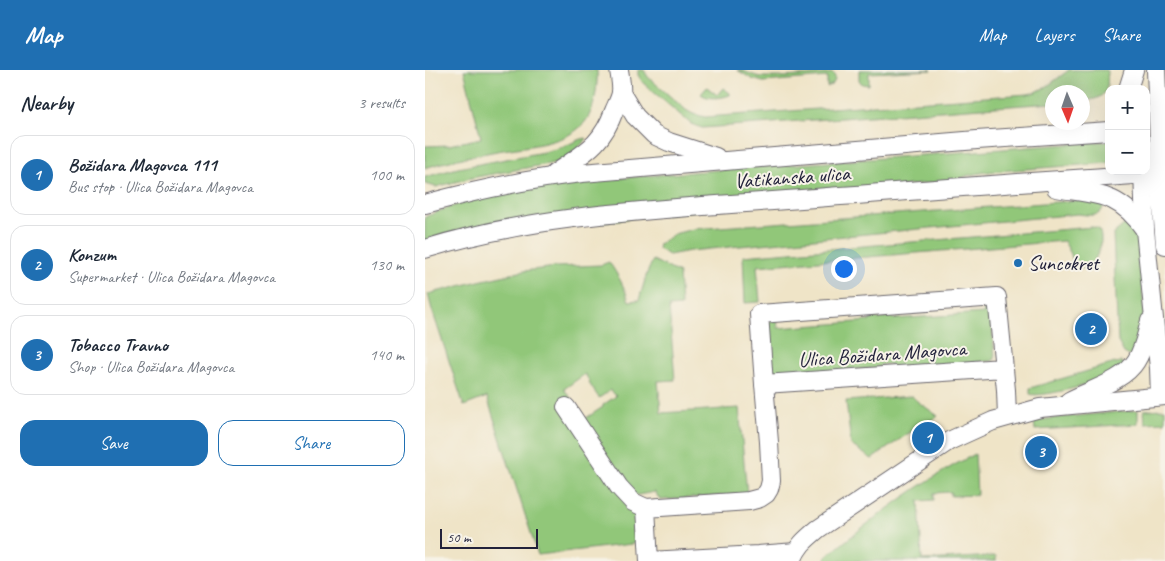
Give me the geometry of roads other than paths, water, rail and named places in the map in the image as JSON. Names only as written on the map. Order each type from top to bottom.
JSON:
[{"type":"street","points":[[551,176],[583,154],[602,137],[621,93],[619,70]]},
{"type":"street","points":[[1129,85],[1136,70]]},
{"type":"street","points":[[1136,70],[1138,85]]},
{"type":"street","points":[[1157,70],[1165,82]]},
{"type":"street","points":[[646,508],[649,561],[758,555],[794,556],[801,544],[818,529],[949,441],[981,426],[1007,416],[1040,408],[1163,396],[1145,230],[1157,128],[1157,70]]},
{"type":"street","points":[[621,93],[635,116],[654,135],[687,149],[727,160]]},
{"type":"street","points":[[1085,133],[1105,119]]},
{"type":"street","name":"Vatikanska ulica","points":[[425,204],[490,188],[551,176],[727,160],[1105,131]]},
{"type":"street","points":[[1153,173],[1165,245]]},
{"type":"street","name":"Vatikanska ulica","points":[[425,248],[487,232],[586,216],[1153,173]]},
{"type":"street","points":[[1024,183],[1095,194],[1112,199],[1137,217],[1145,230]]},
{"type":"street","points":[[566,407],[619,487],[633,502],[646,508],[760,498],[766,494],[771,481],[759,314],[997,297],[1007,416]]},
{"type":"street","points":[[1060,405],[1116,379],[1136,362],[1144,344],[1153,311]]},
{"type":"street","name":"Ulica Božidara Magovca","points":[[764,384],[1003,368]]},
{"type":"place","name":"Suncokret","points":[[1018,263]]},
{"type":"place","name":"Konzum","points":[[1091,329]]},
{"type":"place","name":"Božidara Magovca 111","points":[[928,438]]},
{"type":"place","name":"Tobacco Travno","points":[[1041,452]]}]
